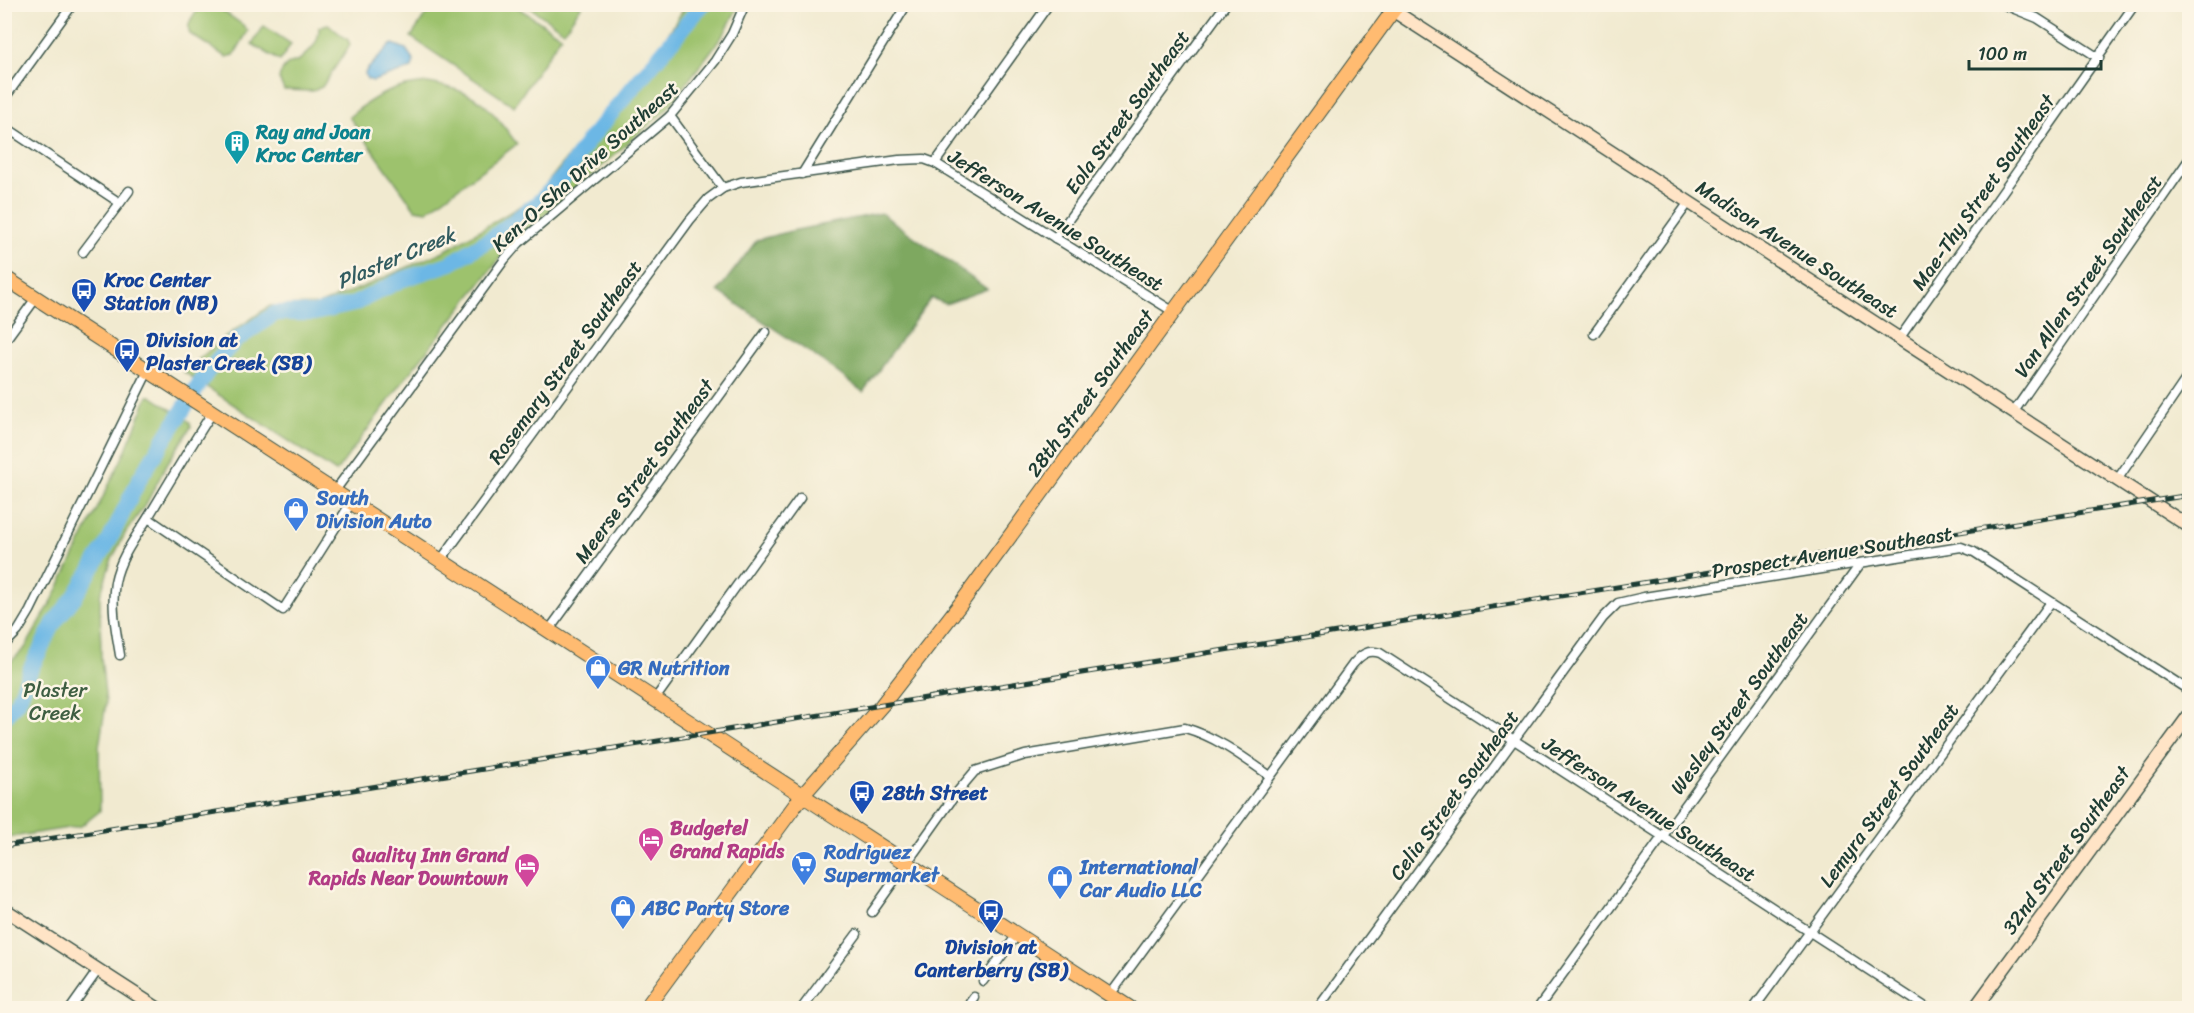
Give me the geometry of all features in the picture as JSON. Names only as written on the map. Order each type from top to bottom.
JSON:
[{"type":"main road","name":"28th Street Southeast","points":[[646,1008],[802,796],[882,705],[921,655],[1174,312],[1392,7]]},
{"type":"main road","points":[[4,277],[1128,1008]]},
{"type":"street","points":[[4,99],[73,4]]},
{"type":"street","name":"Ken-O-Sha Drive Southeast","points":[[334,492],[505,259],[519,243],[670,116],[715,62],[732,34],[745,4]]},
{"type":"street","points":[[802,174],[907,4]]},
{"type":"street","points":[[935,163],[1049,4]]},
{"type":"street","name":"Eola Street Southeast","points":[[1055,238],[1226,4]]},
{"type":"street","points":[[2002,4],[2037,18],[2099,58]]},
{"type":"street","name":"Mae-Thy Street Southeast","points":[[1899,339],[2135,4]]},
{"type":"street","name":"Madison Avenue Southeast","points":[[1392,7],[2190,527]]},
{"type":"street","points":[[670,116],[723,188]]},
{"type":"street","points":[[4,126],[120,203]]},
{"type":"street","name":"Van Allen Street Southeast","points":[[2013,413],[2190,158]]},
{"type":"street","name":"Jefferson Avenue Southeast","points":[[723,188],[741,182],[899,160],[924,159],[935,163],[1174,312]]},
{"type":"street","name":"Rosemary Street Southeast","points":[[440,561],[690,220],[708,199],[723,188]]},
{"type":"street","points":[[83,252],[129,191]]},
{"type":"street","points":[[1594,334],[1689,202]]},
{"type":"street","points":[[4,342],[36,298]]},
{"type":"street","name":"Meerse Street Southeast","points":[[549,630],[766,332]]},
{"type":"street","points":[[2117,480],[2190,373]]},
{"type":"street","points":[[4,645],[18,631],[30,611],[153,375]]},
{"type":"street","points":[[120,655],[114,623],[119,567],[183,458],[207,410]]},
{"type":"street","points":[[655,699],[800,498]]},
{"type":"street","points":[[148,518],[283,610],[351,503]]},
{"type":"street","name":"Prospect Avenue Southeast","points":[[1618,603],[1961,547],[1974,552],[2190,691]]},
{"type":"street","name":"Wesley Street Southeast","points":[[1538,1008],[1861,563]]},
{"type":"street","name":"Lemyra Street Southeast","points":[[1754,1008],[2051,602]]},
{"type":"street","name":"Celia Street Southeast","points":[[1318,1008],[1609,611],[1618,603]]},
{"type":"street","name":"Jefferson Avenue Southeast","points":[[1270,776],[1353,664],[1361,656],[1371,651],[1380,653],[1927,1008]]},
{"type":"street","name":"32nd Street Southeast","points":[[1975,1008],[2190,714]]},
{"type":"street","points":[[872,912],[958,791],[975,771],[1025,755],[1185,728],[1204,734],[1224,744],[1270,776],[1110,995]]},
{"type":"street","points":[[4,909],[157,1008]]},
{"type":"street","points":[[802,1008],[857,934]]},
{"type":"street","points":[[983,981],[1017,935]]},
{"type":"street","points":[[71,1008],[98,970]]},
{"type":"street","points":[[966,1008],[974,997]]},
{"type":"green space","points":[[213,4],[248,31],[234,55],[226,57],[190,34],[190,22],[201,5]]},
{"type":"green space","points":[[433,4],[514,5],[561,36],[514,106],[411,37]]},
{"type":"green space","points":[[582,4],[564,31],[526,5]]},
{"type":"green space","name":"Plaster Creek","points":[[686,5],[739,5],[724,34],[666,110],[531,227],[502,256],[408,375],[336,472],[184,372],[226,336],[270,306],[318,305],[370,284],[446,250],[536,197],[661,46]]},
{"type":"green space","points":[[327,24],[348,40],[350,45],[322,87],[313,91],[284,90],[279,79],[281,72],[309,51],[315,44],[319,27]]},
{"type":"green space","points":[[264,26],[291,44],[280,61],[252,44]]},
{"type":"green space","points":[[428,83],[460,91],[481,102],[498,119],[517,144],[427,211],[415,209],[349,117],[386,92],[405,86]]},
{"type":"green space","points":[[881,213],[987,289],[946,304],[931,298],[863,392],[825,363],[718,291],[757,240]]},
{"type":"green space","name":"Plaster Creek","points":[[148,396],[190,422],[191,427],[167,464],[146,504],[126,532],[111,561],[100,596],[101,657],[106,703],[99,747],[100,811],[81,826],[5,838],[5,667],[25,648],[53,599],[124,454]]},
{"type":"water","points":[[393,44],[406,49],[414,61],[412,68],[373,81],[367,79],[366,71]]},
{"type":"waterway","name":"Plaster Creek","points":[[4,718],[19,699],[31,668],[54,623],[75,596],[109,541],[140,478],[207,372],[235,341],[276,313],[314,313],[354,304],[401,280],[451,263],[493,237],[540,201],[565,175],[588,141],[703,4]]},
{"type":"railway","points":[[4,846],[2190,495]]},
{"type":"place","name":"Ray and Joan Kroc Center","points":[[237,166]]},
{"type":"place","name":"Kroc Center Station (NB)","points":[[84,314]]},
{"type":"place","name":"Division at Plaster Creek (SB)","points":[[127,374]]},
{"type":"place","name":"South Division Auto","points":[[296,533]]},
{"type":"place","name":"GR Nutrition","points":[[598,691]]},
{"type":"place","name":"28th Street","points":[[862,816]]},
{"type":"place","name":"Budgetel Grand Rapids","points":[[651,863]]},
{"type":"place","name":"Rodriguez Supermarket","points":[[804,887]]},
{"type":"place","name":"Quality Inn Grand Rapids Near Downtown","points":[[527,889]]},
{"type":"place","name":"International Car Audio LLC","points":[[1060,901]]},
{"type":"place","name":"ABC Party Store","points":[[623,931]]},
{"type":"place","name":"Division at Canterberry (SB)","points":[[991,935]]}]
